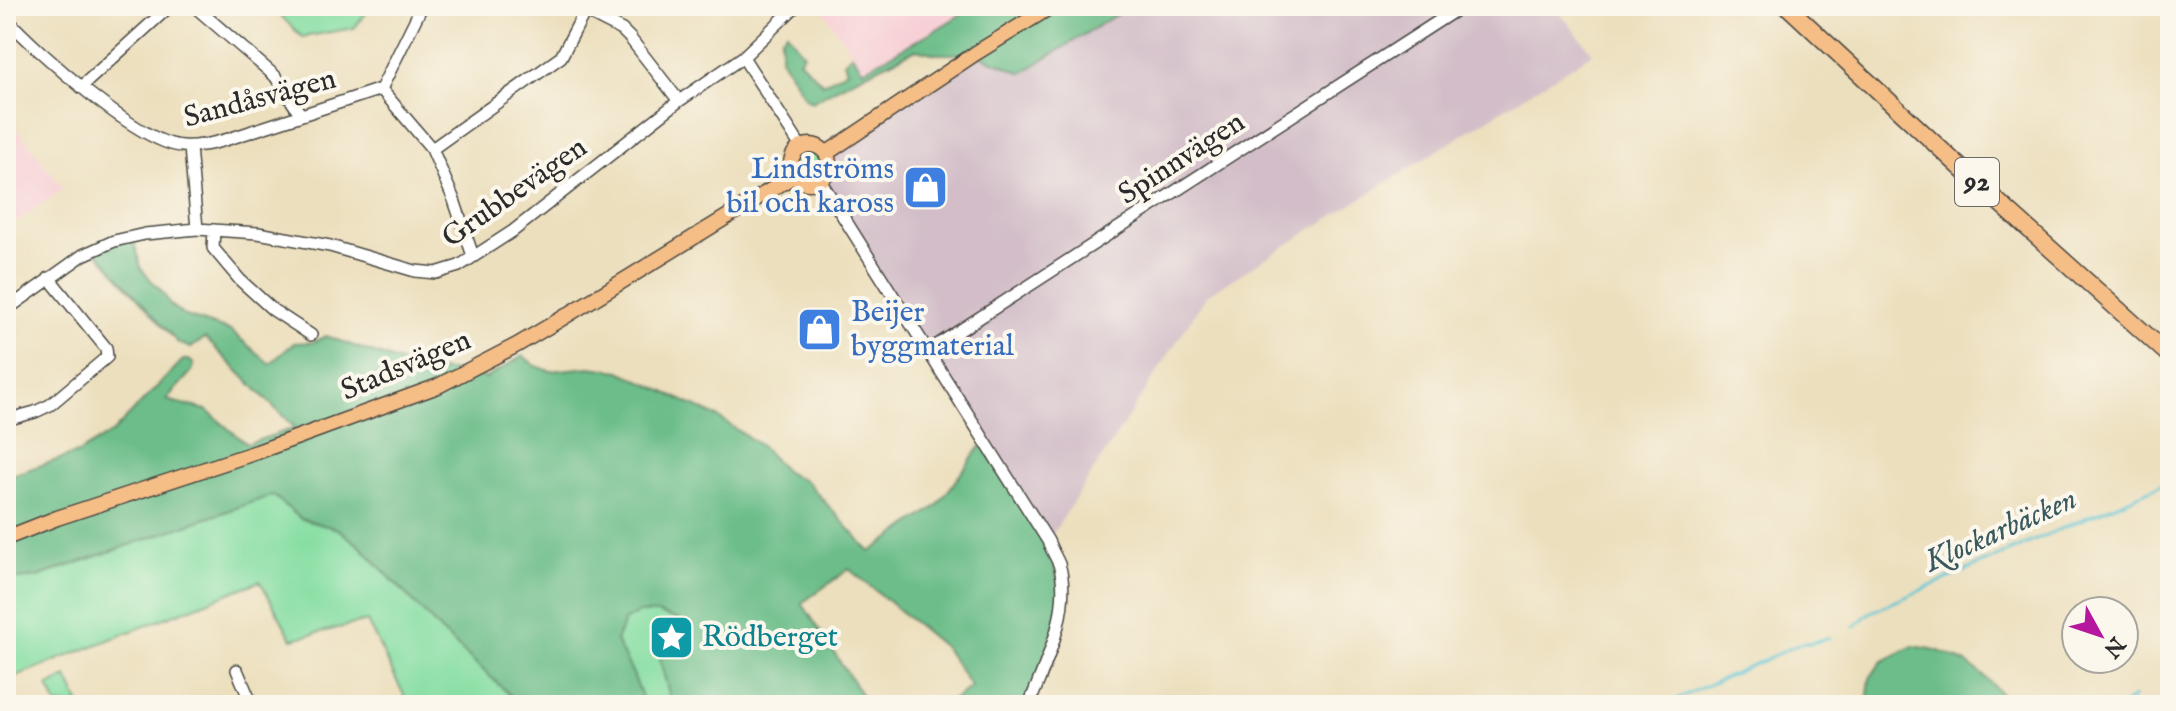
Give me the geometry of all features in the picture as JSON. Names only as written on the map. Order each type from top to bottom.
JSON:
[{"type":"highway","name":"92","points":[[1787,6],[2170,356]]},
{"type":"main road","points":[[827,153],[1052,6]]},
{"type":"main road","points":[[818,146],[827,153],[829,168],[820,180],[809,183],[795,175],[791,160],[801,147],[818,146]]},
{"type":"main road","name":"Stadsvägen","points":[[6,538],[438,386],[561,319],[795,175]]},
{"type":"street","points":[[81,87],[170,6]]},
{"type":"street","points":[[194,6],[275,76],[301,115]]},
{"type":"street","name":"Sandåsvägen","points":[[6,18],[81,87],[150,135],[177,146],[190,147],[220,141],[381,89],[422,6]]},
{"type":"street","name":"Grubbevägen","points":[[6,310],[83,255],[114,241],[145,234],[197,229],[258,233],[330,246],[415,271],[436,273],[459,266],[513,231],[679,101],[743,57],[796,6]]},
{"type":"street","name":"Spinnvägen","points":[[928,351],[1462,6]]},
{"type":"street","points":[[432,149],[561,57],[580,8],[622,30],[679,101]]},
{"type":"street","points":[[743,57],[801,147]]},
{"type":"street","points":[[381,89],[432,149],[473,256]]},
{"type":"street","points":[[190,147],[197,229]]},
{"type":"street","points":[[820,180],[1048,541],[1059,566],[1063,600],[1052,648],[1029,705]]},
{"type":"street","points":[[214,230],[213,248],[240,280],[273,310],[311,335]]},
{"type":"street","points":[[6,420],[42,410],[107,357],[106,348],[49,278]]},
{"type":"street","points":[[237,670],[252,705]]},
{"type":"shaded area","points":[[820,6],[975,6],[863,70]]},
{"type":"shaded area","points":[[1130,6],[1554,6],[1593,53],[1207,295],[1048,541],[820,180],[829,168],[827,153],[976,53],[1022,72]]},
{"type":"shaded area","points":[[6,114],[63,189],[6,229]]},
{"type":"green space","points":[[271,6],[372,6],[354,28],[302,37]]},
{"type":"green space","points":[[975,6],[1130,6],[1022,73],[976,54],[936,54],[916,49],[812,102],[805,98],[781,58],[781,38],[787,32],[804,54],[799,60],[823,84],[847,70],[844,62],[852,54],[863,70]]},
{"type":"green space","points":[[810,147],[821,152],[826,163],[821,174],[810,179],[799,174],[794,163],[799,152]]},
{"type":"green space","points":[[133,237],[141,269],[169,303],[183,315],[231,331],[270,364],[294,343],[314,342],[326,336],[420,369],[465,372],[486,378],[523,356],[536,366],[550,371],[590,367],[620,371],[718,417],[761,446],[786,472],[807,482],[870,552],[937,506],[984,442],[1048,541],[1063,600],[1029,705],[945,705],[971,687],[945,648],[849,569],[802,603],[868,705],[672,705],[660,660],[664,653],[680,655],[693,646],[694,636],[680,620],[658,613],[638,613],[624,621],[616,641],[645,705],[521,705],[441,631],[361,547],[338,529],[301,519],[273,495],[37,577],[6,580],[6,477],[78,453],[113,432],[183,360],[194,364],[192,371],[166,400],[206,410],[247,444],[295,428],[205,338],[191,348],[178,343],[95,250]]},
{"type":"green space","points":[[273,495],[301,519],[339,529],[361,547],[441,631],[521,705],[409,705],[367,621],[292,639],[260,581],[6,680],[6,580],[37,577]]},
{"type":"green space","points":[[637,613],[658,613],[681,620],[694,636],[693,646],[680,655],[660,660],[672,705],[645,705],[616,641],[624,621]]},
{"type":"green space","points":[[1913,646],[1943,652],[1968,664],[1990,682],[2009,705],[1867,705],[1870,678],[1881,662]]},
{"type":"green space","points":[[67,677],[80,705],[57,705],[48,686]]},
{"type":"waterway","name":"Klockarbäcken","points":[[1854,627],[1869,613],[2170,481]]},
{"type":"waterway","name":"Klockarbäcken","points":[[1663,705],[1802,643],[1829,638]]},
{"type":"waterway","points":[[2124,705],[2134,697]]},
{"type":"place","name":"Lindströms bil och kaross","points":[[925,187]]},
{"type":"place","name":"Beijer byggmaterial","points":[[820,330]]},
{"type":"place","name":"Rödberget","points":[[671,638]]}]
